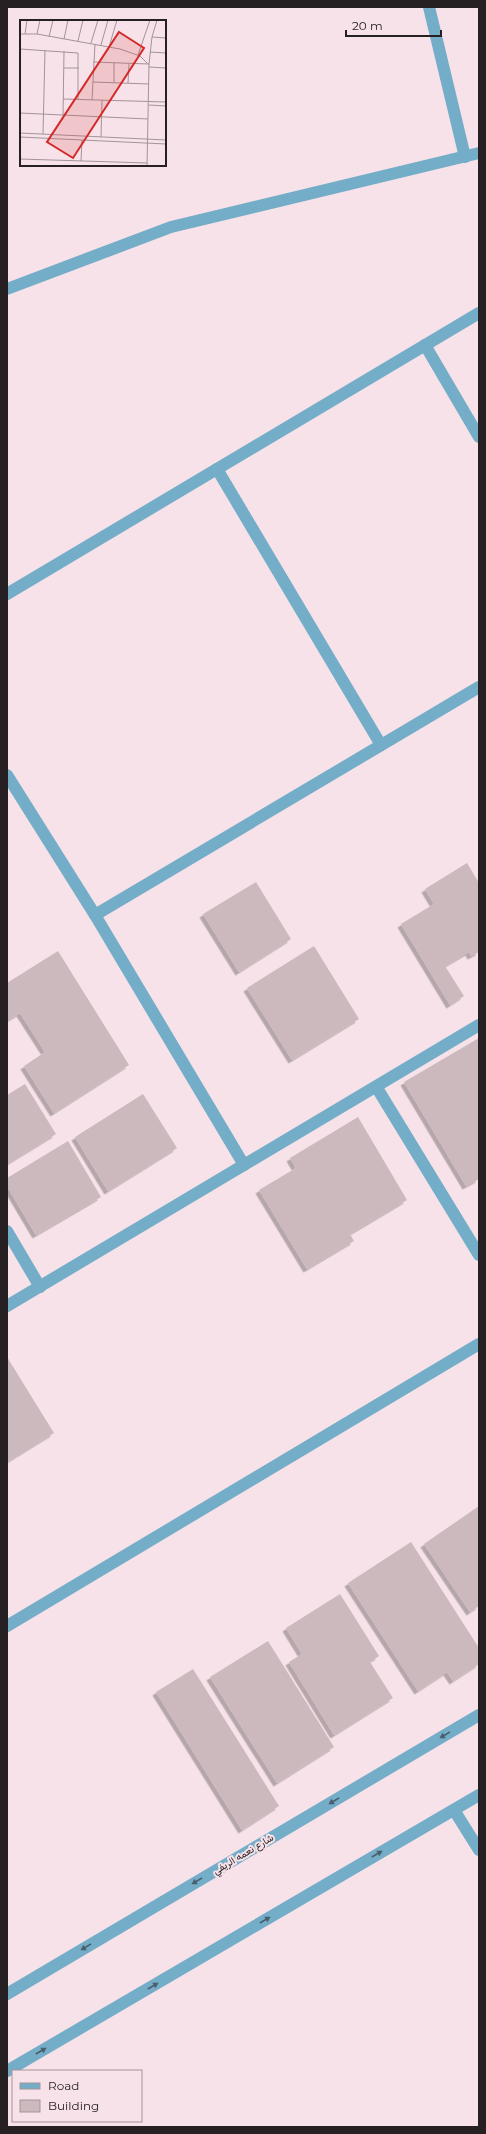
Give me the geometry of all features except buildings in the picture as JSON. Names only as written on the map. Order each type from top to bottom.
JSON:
[{"type":"street","points":[[429,7],[465,157]]},
{"type":"street","points":[[7,289],[171,227],[479,153]]},
{"type":"street","points":[[7,594],[479,312]]},
{"type":"street","points":[[425,345],[479,437]]},
{"type":"street","points":[[217,469],[381,745]]},
{"type":"street","points":[[95,915],[479,687]]},
{"type":"street","points":[[7,775],[95,915],[244,1166]]},
{"type":"street","points":[[7,1306],[376,1088],[479,1025]]},
{"type":"street","points":[[376,1088],[479,1255]]},
{"type":"street","points":[[7,1231],[40,1287]]},
{"type":"street","points":[[7,1626],[479,1344]]},
{"type":"street","name":"شارع نعمه الريفي","points":[[7,1994],[479,1715]]},
{"type":"street","points":[[7,2071],[479,1795]]},
{"type":"street","points":[[454,1810],[479,1850]]}]
